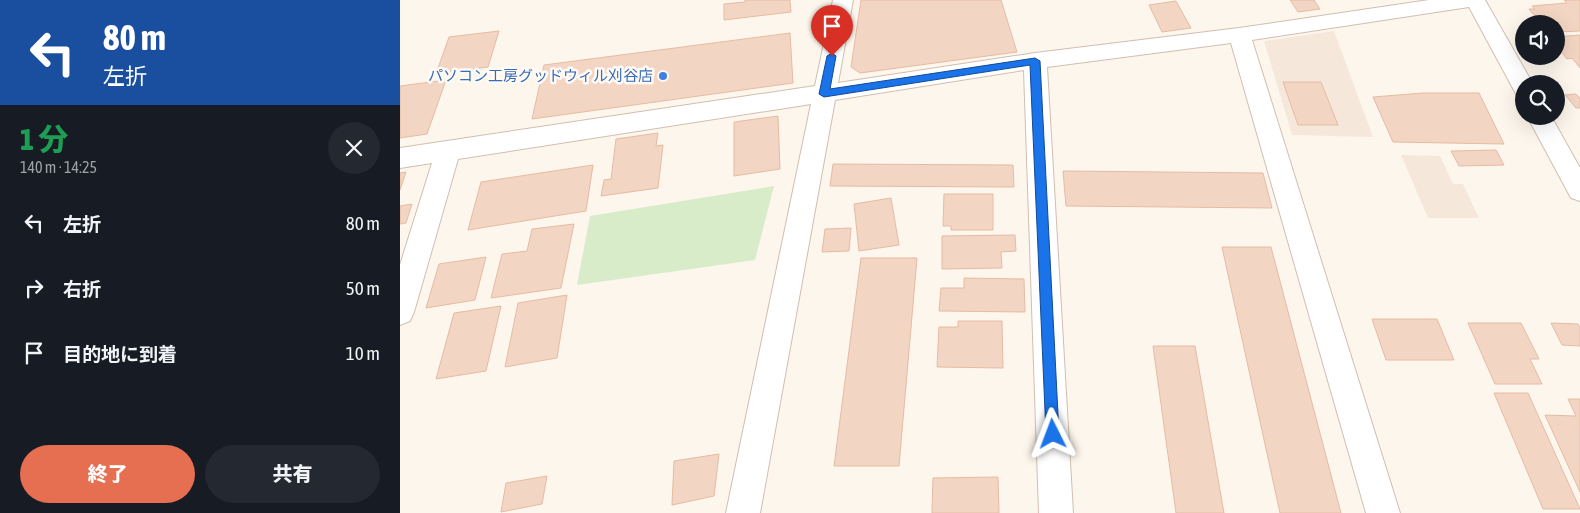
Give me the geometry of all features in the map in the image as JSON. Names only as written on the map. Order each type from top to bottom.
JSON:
[{"type":"street","points":[[743,513],[843,0]]},
{"type":"street","points":[[400,158],[1035,61],[1240,35],[1474,0],[1517,75]]},
{"type":"street","points":[[1240,35],[1383,513]]},
{"type":"street","points":[[1035,61],[1056,513]]},
{"type":"street","points":[[1544,125],[1580,191]]},
{"type":"street","points":[[400,312],[448,151]]},
{"type":"shaded area","points":[[1334,31],[1373,137],[1292,135],[1264,41]]},
{"type":"shaded area","points":[[1401,155],[1440,156],[1453,184],[1463,184],[1479,218],[1428,218]]},
{"type":"green space","points":[[774,186],[755,260],[577,285],[590,216]]},
{"type":"building","points":[[745,0],[790,0],[791,12],[724,20],[724,4],[745,2]]},
{"type":"building","points":[[861,0],[1001,0],[1017,52],[860,73],[851,67]]},
{"type":"building","points":[[1290,0],[1314,0],[1320,9],[1298,12]]},
{"type":"building","points":[[1564,0],[1580,0],[1580,31],[1565,32],[1565,15],[1534,15],[1529,9],[1535,9],[1532,6],[1567,3]]},
{"type":"building","points":[[1176,1],[1191,28],[1162,32],[1149,5]]},
{"type":"building","points":[[499,31],[488,67],[436,74],[449,37]]},
{"type":"building","points":[[790,33],[793,83],[532,119],[544,65]]},
{"type":"building","points":[[1580,35],[1580,68],[1572,58],[1567,59],[1565,56],[1565,36]]},
{"type":"building","points":[[446,80],[427,134],[400,138],[400,86]]},
{"type":"building","points":[[1283,82],[1321,82],[1338,125],[1298,125]]},
{"type":"building","points":[[1423,93],[1479,93],[1504,144],[1393,142],[1373,97]]},
{"type":"building","points":[[1576,94],[1580,98],[1580,108],[1576,108],[1565,95]]},
{"type":"building","points":[[778,116],[780,169],[734,176],[734,122]]},
{"type":"building","points":[[658,133],[656,146],[663,145],[658,188],[601,196],[604,180],[611,179],[616,139]]},
{"type":"building","points":[[1496,150],[1504,165],[1459,166],[1451,151]]},
{"type":"building","points":[[833,164],[1013,165],[1014,187],[830,186]]},
{"type":"building","points":[[593,165],[586,211],[468,230],[481,182]]},
{"type":"building","points":[[1063,171],[1263,173],[1272,208],[1066,206]]},
{"type":"building","points":[[406,172],[400,190],[400,173]]},
{"type":"building","points":[[944,194],[993,194],[993,230],[951,230],[951,226],[943,226]]},
{"type":"building","points":[[891,198],[899,245],[859,251],[854,204]]},
{"type":"building","points":[[412,204],[406,223],[400,224],[400,206]]},
{"type":"building","points":[[574,224],[561,288],[491,298],[502,254],[527,251],[532,229]]},
{"type":"building","points":[[851,228],[849,251],[822,252],[825,229]]},
{"type":"building","points":[[1015,235],[1016,251],[1001,252],[1002,268],[942,269],[942,236]]},
{"type":"building","points":[[1222,247],[1271,247],[1341,513],[1280,513]]},
{"type":"building","points":[[486,257],[475,300],[426,308],[439,264]]},
{"type":"building","points":[[861,258],[917,258],[899,466],[834,466]]},
{"type":"building","points":[[964,278],[1024,279],[1025,312],[939,311],[941,288],[964,288]]},
{"type":"building","points":[[567,295],[557,358],[505,367],[518,303]]},
{"type":"building","points":[[501,306],[486,371],[436,379],[454,313]]},
{"type":"building","points":[[1372,319],[1437,319],[1454,360],[1386,360]]},
{"type":"building","points":[[958,321],[1002,321],[1003,368],[937,367],[939,327],[958,327]]},
{"type":"building","points":[[1468,323],[1521,323],[1539,359],[1530,359],[1542,384],[1495,384]]},
{"type":"building","points":[[1551,323],[1578,324],[1580,328],[1580,346],[1562,345]]},
{"type":"building","points":[[1153,346],[1195,346],[1224,513],[1176,513]]},
{"type":"building","points":[[1494,393],[1528,393],[1580,509],[1543,509]]},
{"type":"building","points":[[1568,399],[1580,399],[1580,492],[1545,415],[1576,416]]},
{"type":"building","points":[[719,454],[714,496],[672,505],[674,461]]},
{"type":"building","points":[[547,476],[542,504],[501,512],[506,483]]},
{"type":"building","points":[[998,477],[999,513],[932,513],[933,478]]},
{"type":"place","name":"パソコン工房グッドウィル刈谷店","points":[[663,76]]},
{"type":"route","points":[[832,56],[824,94],[1035,61],[1053,434]]}]
